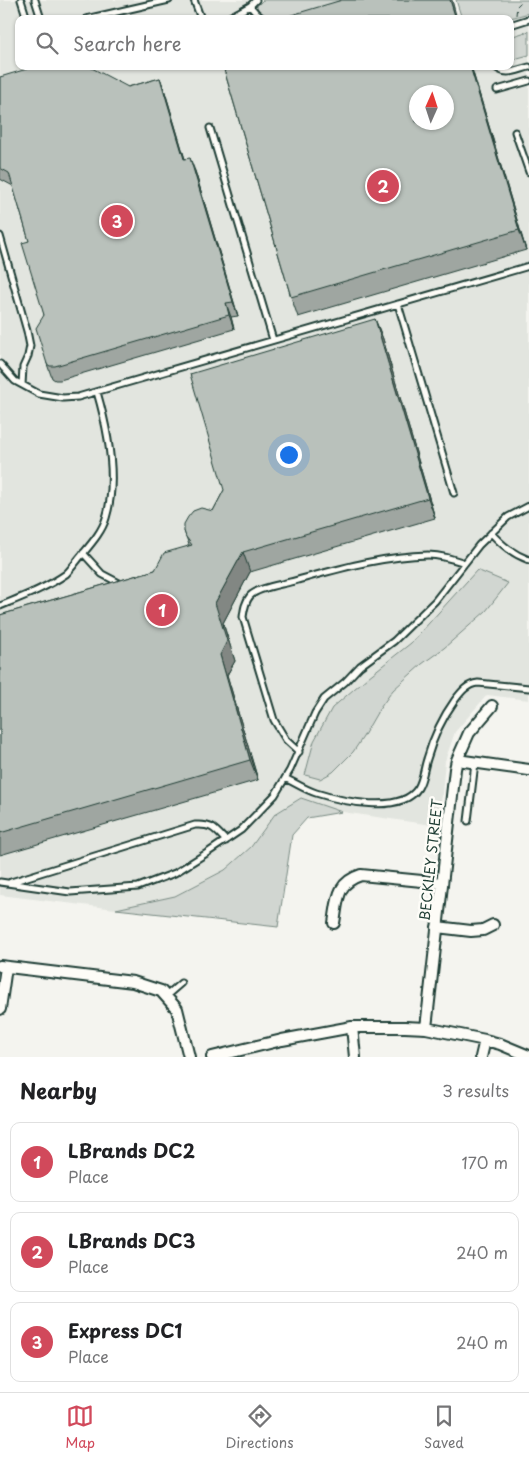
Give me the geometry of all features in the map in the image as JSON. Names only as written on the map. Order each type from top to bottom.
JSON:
[{"type":"street","name":"BECKLEY STREET","points":[[426,1028],[457,760],[469,733],[492,706]]},
{"type":"street","points":[[457,760],[529,770]]},
{"type":"street","points":[[334,923],[339,895],[344,884],[352,878],[361,875],[442,883]]},
{"type":"street","points":[[437,927],[472,931],[483,930],[493,924]]},
{"type":"street","points":[[0,1008],[3,966],[133,982],[161,991],[177,1009],[189,1057]]},
{"type":"street","points":[[212,1057],[240,1054],[282,1040],[352,1028],[405,1027],[426,1028],[485,1040],[529,1056]]},
{"type":"street","points":[[352,1028],[356,1057]]},
{"type":"street","points":[[481,1057],[485,1040]]},
{"type":"lane","points":[[21,0],[26,15]]},
{"type":"lane","points":[[35,0],[40,15]]},
{"type":"lane","points":[[103,15],[169,0]]},
{"type":"lane","points":[[194,0],[199,15]]},
{"type":"lane","points":[[233,15],[250,6],[256,0]]},
{"type":"lane","points":[[250,6],[258,15]]},
{"type":"lane","points":[[514,24],[529,19]]},
{"type":"lane","points":[[498,70],[506,73],[529,67]]},
{"type":"lane","points":[[497,90],[529,81]]},
{"type":"lane","points":[[210,128],[273,340]]},
{"type":"lane","points":[[515,132],[529,172]]},
{"type":"lane","points":[[0,236],[30,346],[23,367],[22,385]]},
{"type":"lane","points":[[0,364],[15,381],[39,394],[63,398],[78,398],[529,266]]},
{"type":"lane","points":[[398,304],[454,493]]},
{"type":"lane","points":[[0,606],[32,593],[66,573],[92,542],[106,519],[112,469],[104,415],[97,392]]},
{"type":"lane","points":[[0,882],[70,892],[138,887],[175,873],[226,841],[241,830],[275,794],[299,752],[315,713],[324,699],[345,682],[360,666],[394,642],[435,601],[479,545],[508,517],[529,506]]},
{"type":"lane","points":[[491,533],[503,546],[529,560]]},
{"type":"lane","points":[[83,553],[102,574],[124,586]]},
{"type":"lane","points":[[299,752],[286,740],[274,720],[243,617],[245,605],[251,595],[261,590],[377,560],[428,555],[445,556],[465,563]]},
{"type":"lane","points":[[285,778],[315,793],[366,803],[394,804],[408,798],[418,788],[433,740],[445,714],[461,692],[472,684],[478,683],[529,688]]},
{"type":"lane","points":[[468,821],[475,763]]},
{"type":"lane","points":[[8,883],[195,825],[206,824],[214,828],[226,841]]},
{"type":"lane","points":[[166,997],[181,983]]},
{"type":"path","points":[[516,15],[517,6],[523,0]]},
{"type":"shaded area","points":[[0,0],[254,0],[262,15],[15,15],[15,70],[514,70],[514,17],[529,13],[529,700],[487,695],[455,732],[445,761],[439,826],[342,812],[301,798],[275,814],[251,847],[225,870],[175,896],[116,909],[0,895]]},
{"type":"shaded area","points":[[263,0],[411,0],[364,15],[265,15],[259,11],[257,6]]},
{"type":"shaded area","points":[[456,0],[529,0],[529,13],[514,17],[514,15],[461,15]]},
{"type":"shaded area","points":[[529,31],[529,55],[514,59],[514,36]]},
{"type":"shaded area","points":[[477,570],[508,583],[486,611],[393,690],[353,752],[333,772],[320,779],[305,775],[314,741],[332,708],[411,643]]},
{"type":"shaded area","points":[[301,798],[342,812],[307,818],[292,835],[278,927],[116,909],[175,896],[225,870],[251,847],[275,814]]},
{"type":"building","points":[[342,0],[450,0],[455,15],[291,15]]},
{"type":"building","points":[[24,70],[96,70],[128,87],[160,78],[184,159],[190,158],[233,302],[226,303],[229,315],[55,366],[47,364],[36,328],[44,315],[22,243],[29,241],[9,173],[0,168],[0,77]]},
{"type":"building","points":[[224,70],[471,70],[519,230],[291,297]]},
{"type":"building","points":[[375,319],[428,498],[243,552],[215,603],[227,641],[220,655],[250,760],[0,833],[0,615],[155,570],[164,553],[192,545],[184,531],[184,524],[188,517],[193,511],[201,508],[213,511],[224,490],[190,374]]},
{"type":"place","name":"LBrands DC3","points":[[383,186]]},
{"type":"place","name":"Express DC1","points":[[117,221]]},
{"type":"place","name":"LBrands DC2","points":[[162,610]]}]
